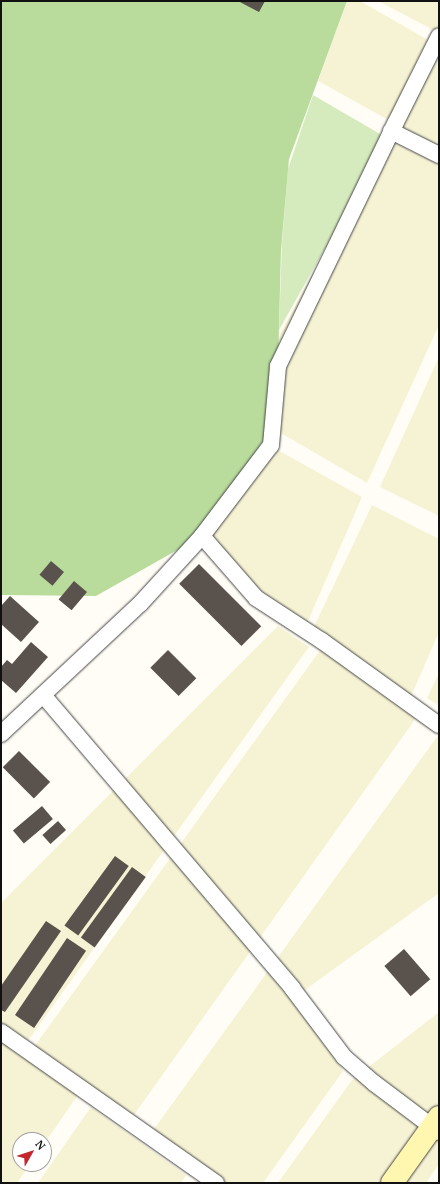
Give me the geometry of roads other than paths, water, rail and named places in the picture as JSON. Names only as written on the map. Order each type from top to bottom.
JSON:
[{"type":"street","points":[[1,734],[140,604],[202,536],[271,445],[278,366],[391,131],[439,36]]},
{"type":"street","points":[[391,131],[439,155]]},
{"type":"street","points":[[202,536],[256,598],[322,641],[439,725]]},
{"type":"street","points":[[43,695],[292,988],[344,1057],[374,1083],[437,1126],[392,1183]]},
{"type":"street","points":[[1,1032],[216,1183]]}]
